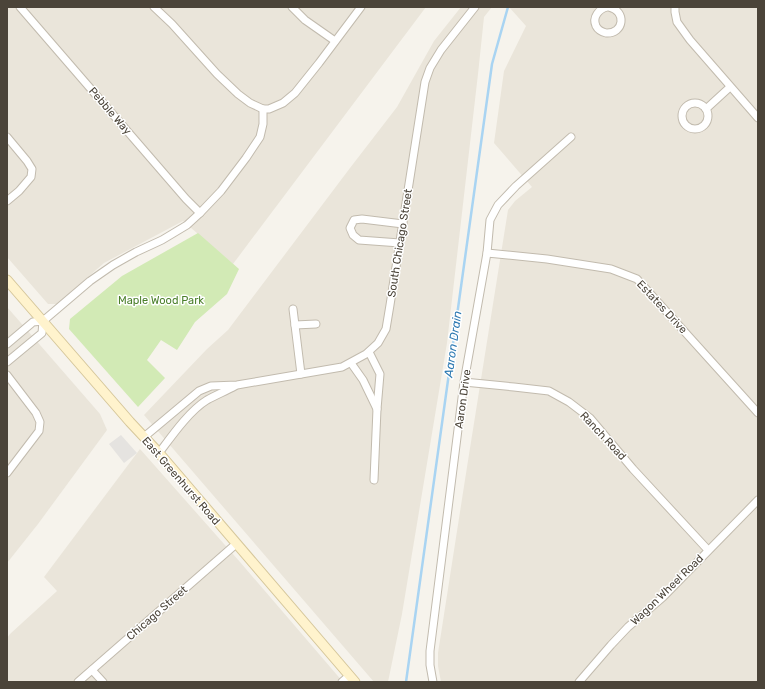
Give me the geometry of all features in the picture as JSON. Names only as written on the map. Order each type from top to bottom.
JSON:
[{"type":"main road","name":"East Greenhurst Road","points":[[7,280],[236,544],[349,680]]},
{"type":"street","name":"Pebble Way","points":[[20,7],[181,194],[200,213]]},
{"type":"street","points":[[154,7],[172,24],[217,74],[238,94],[250,103],[263,109],[269,109],[283,103],[295,93],[361,7]]},
{"type":"street","points":[[292,7],[305,20],[335,41]]},
{"type":"street","name":"South Chicago Street","points":[[144,438],[199,391],[211,386],[237,385],[342,367],[369,352],[378,343],[386,329],[425,82],[430,68],[441,50],[475,7]]},
{"type":"street","points":[[608,7],[617,11],[621,20],[617,29],[608,33],[599,29],[595,20],[599,11],[608,7]]},
{"type":"street","points":[[617,11],[624,7]]},
{"type":"street","points":[[675,7],[677,22],[690,40],[758,118]]},
{"type":"street","points":[[706,108],[730,87]]},
{"type":"street","points":[[7,344],[33,322],[42,321],[90,281],[113,265],[162,240],[187,225],[221,191],[246,158],[260,136],[263,124],[263,109]]},
{"type":"street","points":[[7,137],[32,169],[31,177],[19,191],[7,201]]},
{"type":"street","name":"Aaron Drive","points":[[433,682],[430,665],[430,651],[464,382],[487,253],[490,220],[498,205],[516,186],[571,137]]},
{"type":"street","points":[[400,243],[359,240],[352,234],[350,228],[354,220],[362,219],[403,224]]},
{"type":"street","name":"Estates Drive","points":[[487,253],[547,259],[611,269],[637,279],[758,413]]},
{"type":"street","points":[[293,309],[301,374]]},
{"type":"street","points":[[7,362],[42,333],[42,321]]},
{"type":"street","points":[[295,325],[316,324]]},
{"type":"street","points":[[369,352],[380,374],[374,480]]},
{"type":"street","points":[[350,363],[363,380],[377,409]]},
{"type":"street","points":[[7,375],[36,413],[40,422],[39,431],[7,474]]},
{"type":"street","name":"Ranch Road","points":[[464,382],[549,391],[569,402],[590,418],[633,469],[708,550]]},
{"type":"street","name":"South Chicago Street","points":[[159,454],[179,426],[195,409],[206,400],[237,385]]},
{"type":"street","name":"Wagon Wheel Road","points":[[579,682],[628,627],[662,597],[758,500]]},
{"type":"street","name":"Chicago Street","points":[[78,682],[236,544]]},
{"type":"street","points":[[92,670],[103,682]]},
{"type":"shaded area","points":[[7,7],[426,7],[233,264],[183,221],[104,263],[57,304],[48,304],[7,257]]},
{"type":"shaded area","points":[[461,7],[492,7],[484,17],[447,343],[402,614],[388,682],[374,682],[144,415],[207,349],[228,330],[397,107],[434,41]]},
{"type":"shaded area","points":[[509,7],[758,7],[758,682],[441,682],[438,666],[438,653],[508,210],[515,201],[532,187],[494,143],[504,71],[526,26]]},
{"type":"shaded area","points":[[7,307],[100,414],[107,430],[38,524],[7,563]]},
{"type":"shaded area","points":[[121,435],[137,453],[124,463],[109,444]]},
{"type":"shaded area","points":[[140,449],[343,682],[7,682],[7,638],[57,591],[44,577]]},
{"type":"green space","name":"Maple Wood Park","points":[[198,233],[239,269],[227,294],[195,322],[177,350],[161,340],[147,360],[165,378],[138,407],[69,329],[70,319],[122,276]]},
{"type":"waterway","name":"Aaron Drain","points":[[406,682],[492,64],[508,7]]}]
